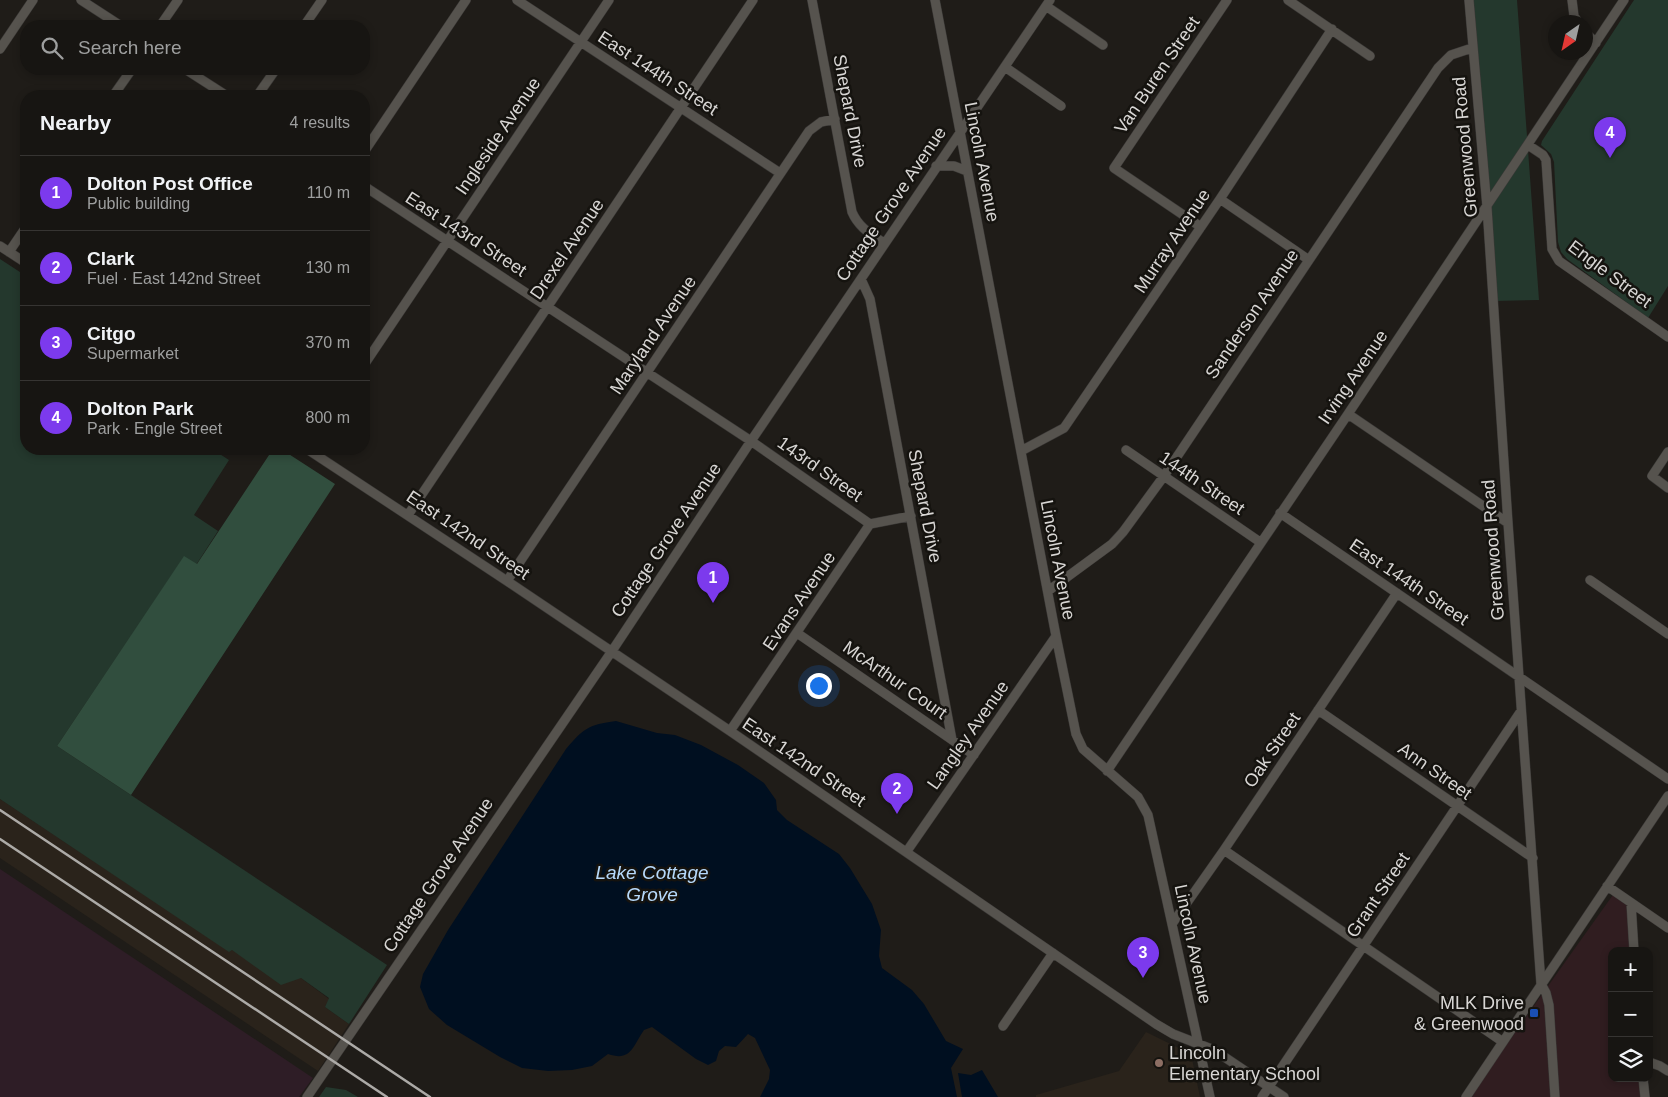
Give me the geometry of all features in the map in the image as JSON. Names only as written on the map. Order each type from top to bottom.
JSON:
[{"type":"street","points":[[0,50],[33,0]]},
{"type":"street","points":[[81,0],[112,20]]},
{"type":"street","points":[[164,20],[178,0]]},
{"type":"street","points":[[308,20],[322,0]]},
{"type":"street","points":[[370,143],[466,0]]},
{"type":"street","name":"East 144th Street","points":[[517,0],[780,173]]},
{"type":"street","name":"Ingleside Avenue","points":[[370,357],[608,0]]},
{"type":"street","name":"Drexel Avenue","points":[[408,515],[753,0]]},
{"type":"street","name":"Shepard Drive","points":[[812,0],[852,212],[862,228],[884,244]]},
{"type":"street","name":"Lincoln Avenue","points":[[934,0],[1072,720],[1078,742],[1089,755],[1138,797],[1148,815],[1210,1097]]},
{"type":"street","name":"Van Buren Street","points":[[1201,227],[1114,168],[1227,0]]},
{"type":"street","points":[[1288,0],[1370,56]]},
{"type":"street","name":"Greenwood Road","points":[[1469,0],[1486,207],[1541,984],[1550,1005],[1555,1097]]},
{"type":"street","points":[[1572,0],[1574,15]]},
{"type":"street","name":"Irving Avenue","points":[[1107,770],[1348,414],[1624,0]]},
{"type":"street","points":[[1048,3],[1103,45]]},
{"type":"street","name":"Cottage Grove Avenue","points":[[307,1097],[612,651],[936,166],[1048,3]]},
{"type":"street","name":"Murray Avenue","points":[[1021,451],[1064,428],[1220,199],[1332,29]]},
{"type":"street","points":[[1593,40],[1596,43]]},
{"type":"street","name":"Sanderson Avenue","points":[[1048,591],[1112,544],[1123,532],[1164,476],[1438,68],[1450,55],[1472,48]]},
{"type":"street","points":[[1005,67],[1061,106]]},
{"type":"street","points":[[117,90],[128,75]]},
{"type":"street","points":[[194,75],[218,90]]},
{"type":"street","points":[[261,90],[272,75]]},
{"type":"street","name":"Maryland Avenue","points":[[507,581],[809,131],[815,125],[835,119]]},
{"type":"street","name":"Engle Street","points":[[1528,145],[1543,155],[1546,160],[1552,249],[1559,261],[1668,337]]},
{"type":"street","points":[[936,166],[954,166],[967,171]]},
{"type":"street","name":"East 143rd Street","points":[[370,190],[751,442]]},
{"type":"street","points":[[1220,199],[1309,260]]},
{"type":"street","points":[[9,252],[20,236]]},
{"type":"street","points":[[0,246],[20,259]]},
{"type":"street","name":"Shepard Drive","points":[[861,279],[870,300],[952,740]]},
{"type":"street","points":[[1348,414],[1508,523]]},
{"type":"street","name":"143rd Street","points":[[751,442],[870,524]]},
{"type":"street","name":"144th Street","points":[[1126,450],[1260,542]]},
{"type":"street","points":[[1668,452],[1652,476],[1668,488]]},
{"type":"street","name":"East 142nd Street","points":[[317,455],[730,730],[1156,1024],[1173,1034],[1214,1050],[1284,1097]]},
{"type":"street","name":"East 144th Street","points":[[1280,513],[1668,779]]},
{"type":"street","points":[[870,524],[910,516]]},
{"type":"street","name":"Evans Avenue","points":[[730,730],[870,524]]},
{"type":"street","points":[[1590,580],[1668,634]]},
{"type":"street","name":"Oak Street","points":[[1172,924],[1397,594]]},
{"type":"street","name":"McArthur Court","points":[[797,633],[974,755]]},
{"type":"street","name":"Langley Avenue","points":[[907,851],[1056,636]]},
{"type":"street","name":"Ann Street","points":[[1318,710],[1533,858]]},
{"type":"street","name":"Grant Street","points":[[1262,1097],[1521,711]]},
{"type":"street","points":[[1466,1097],[1668,796]]},
{"type":"street","points":[[1224,850],[1502,1042]]},
{"type":"street","points":[[1607,886],[1668,928]]},
{"type":"street","points":[[1631,902],[1634,947]]},
{"type":"street","points":[[1003,1026],[1053,953]]},
{"type":"street","points":[[1653,1063],[1668,1071]]},
{"type":"street","points":[[1644,1082],[1645,1097]]},
{"type":"shaded area","points":[[0,799],[229,951],[232,950],[301,978],[329,999],[325,1007],[349,1024],[318,1071],[0,858]]},
{"type":"shaded area","points":[[0,869],[313,1078],[299,1097],[0,1097]]},
{"type":"shaded area","points":[[1615,892],[1631,903],[1634,947],[1608,947],[1608,1082],[1643,1082],[1645,1097],[1469,1097]]},
{"type":"shaded area","name":"Lincoln Elementary School","points":[[1146,1032],[1191,1054],[1200,1097],[1036,1097],[1036,1095],[1119,1071]]},
{"type":"green space","points":[[1471,0],[1517,0],[1539,300],[1493,301]]},
{"type":"green space","points":[[1634,0],[1668,0],[1668,286],[1648,318],[1567,259],[1561,252],[1558,242],[1554,162],[1551,154],[1541,145]]},
{"type":"green space","points":[[0,259],[20,272],[20,455],[221,455],[229,460],[194,515],[218,531],[196,565],[184,557],[57,746],[387,965],[349,1024],[325,1007],[329,998],[301,978],[281,985],[232,950],[229,952],[0,799]]},
{"type":"green space","points":[[269,455],[290,455],[335,484],[131,795],[57,746],[184,556],[197,564]]},
{"type":"green space","points":[[326,1087],[346,1090],[358,1097],[319,1097]]},
{"type":"water","name":"Lake Cottage Grove","points":[[616,721],[657,733],[675,735],[701,745],[738,765],[764,783],[776,800],[777,810],[787,820],[839,854],[872,904],[881,930],[879,956],[882,968],[912,990],[924,1004],[946,1041],[963,1049],[951,1068],[957,1097],[760,1097],[769,1079],[770,1070],[755,1038],[748,1034],[736,1047],[725,1046],[719,1051],[716,1061],[708,1065],[696,1059],[652,1027],[644,1030],[634,1047],[627,1054],[616,1056],[608,1054],[592,1066],[572,1070],[548,1071],[522,1068],[447,1025],[429,1009],[420,987],[423,974],[448,930],[566,749],[577,736],[587,729],[599,724]]},
{"type":"water","points":[[982,1070],[998,1097],[962,1097],[958,1073],[971,1075]]},
{"type":"railway","points":[[0,810],[430,1097]]},
{"type":"railway","points":[[0,839],[387,1097]]},
{"type":"place","name":"Dolton Park","points":[[1610,158]]},
{"type":"place","name":"Dolton Post Office","points":[[713,603]]},
{"type":"place","name":"Clark","points":[[897,814]]},
{"type":"place","name":"Citgo","points":[[1143,978]]},
{"type":"place","name":"MLK Drive & Greenwood","points":[[1534,1013]]},
{"type":"place","name":"Lincoln Elementary School","points":[[1159,1063]]}]
